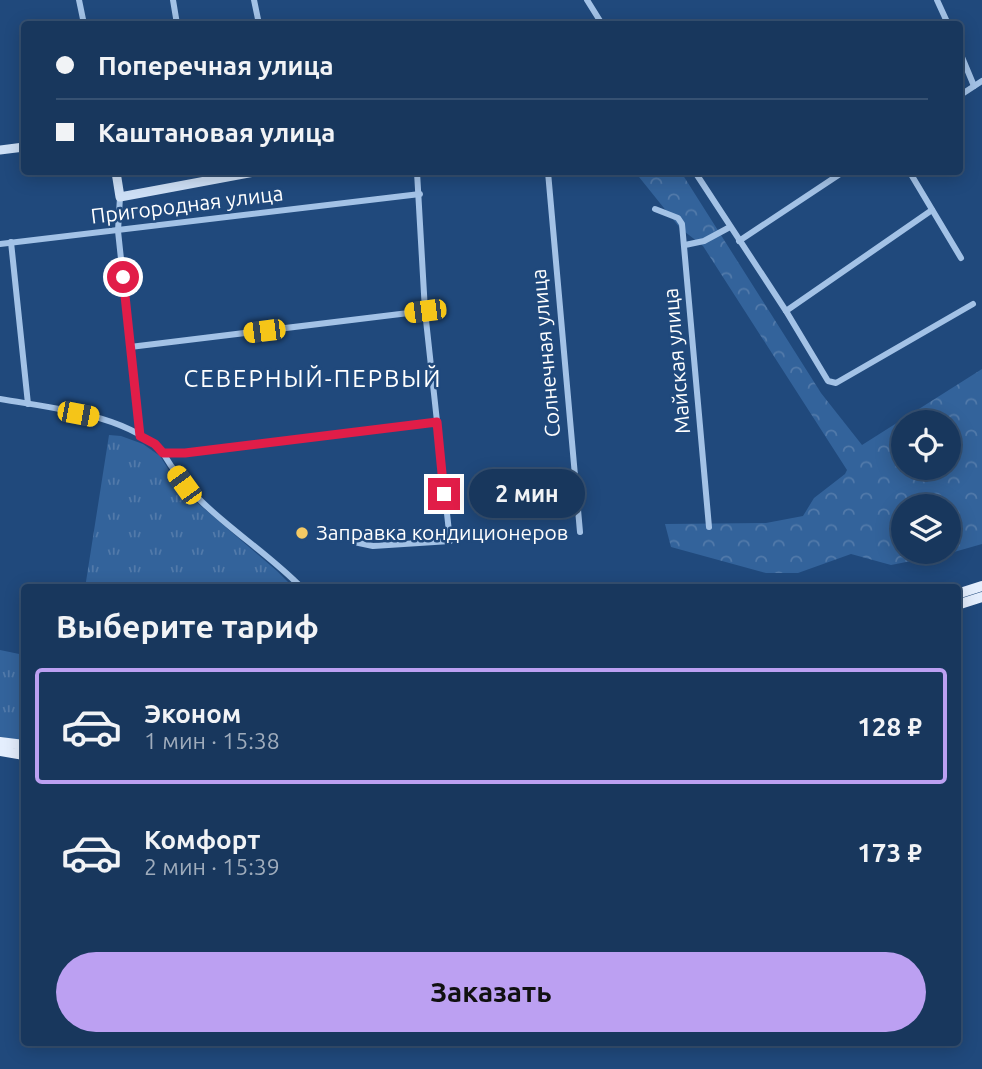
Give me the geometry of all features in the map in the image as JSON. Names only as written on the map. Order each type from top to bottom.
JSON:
[{"type":"main road","points":[[961,593],[982,586]]},
{"type":"main road","points":[[961,604],[982,597]]},
{"type":"main road","points":[[0,741],[21,744]]},
{"type":"main road","points":[[0,751],[21,754]]},
{"type":"street","points":[[79,0],[83,21]]},
{"type":"street","points":[[173,0],[176,21]]},
{"type":"street","points":[[254,0],[258,21]]},
{"type":"street","points":[[587,0],[600,21]]},
{"type":"street","points":[[937,0],[947,21]]},
{"type":"street","points":[[963,60],[974,86]]},
{"type":"street","points":[[963,93],[982,81]]},
{"type":"street","points":[[0,150],[21,147]]},
{"type":"street","points":[[116,175],[120,197],[118,231],[140,436]]},
{"type":"street","points":[[120,197],[238,175]]},
{"type":"street","points":[[354,541],[373,546],[450,541],[425,311],[417,175]]},
{"type":"street","name":"Солнечная улица","points":[[548,175],[580,532]]},
{"type":"street","points":[[697,175],[786,311],[828,381],[832,383],[973,303]]},
{"type":"street","points":[[739,241],[838,175]]},
{"type":"street","points":[[912,176],[961,258]]},
{"type":"street","name":"Пригородная улица","points":[[0,244],[419,194]]},
{"type":"street","name":"Майская улица","points":[[655,209],[678,218],[682,224],[709,527]]},
{"type":"street","points":[[786,311],[932,211]]},
{"type":"street","points":[[685,245],[704,241],[730,227]]},
{"type":"street","points":[[10,242],[28,404]]},
{"type":"street","points":[[131,347],[425,311]]},
{"type":"street","points":[[0,399],[103,419],[155,444],[197,500],[281,566],[298,584]]},
{"type":"street","points":[[163,453],[185,453],[437,422]]},
{"type":"green space","points":[[637,175],[683,175],[821,393],[862,445],[891,427],[891,480],[961,480],[961,410],[917,410],[982,369],[982,544],[961,550],[961,494],[891,494],[891,564],[896,564],[891,565],[851,554],[798,573],[766,573],[671,547],[665,524],[766,523],[803,516],[814,498],[847,470],[703,246],[680,228]]},
{"type":"green space","points":[[109,435],[121,436],[143,444],[160,456],[180,488],[290,584],[86,584]]},
{"type":"green space","points":[[0,650],[21,654],[21,740],[0,737]]},
{"type":"place","name":"Заправка кондиционеров","points":[[302,533]]},
{"type":"district","name":"СЕВЕРНЫЙ-ПЕРВЫЙ","points":[[313,379]]},
{"type":"route","points":[[123,277],[140,436],[155,444],[163,453],[185,453],[437,422],[444,494]]}]
